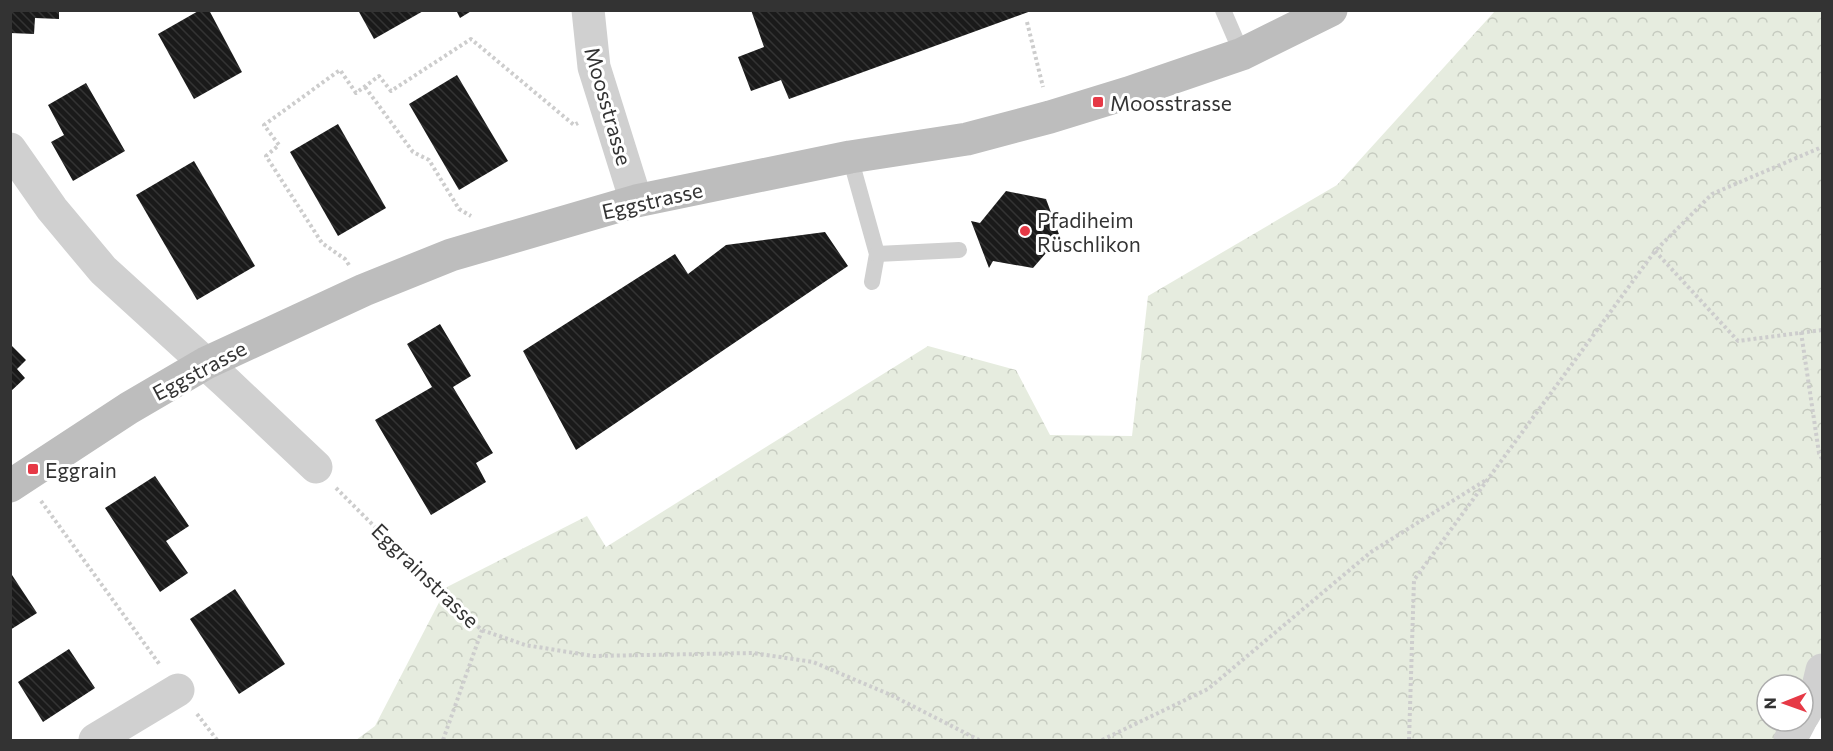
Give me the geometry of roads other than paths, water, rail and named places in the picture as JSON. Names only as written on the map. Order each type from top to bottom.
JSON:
[{"type":"main road","name":"Eggstrasse","points":[[10,486],[129,408],[206,363],[364,290],[451,255],[636,201],[850,157],[967,139],[1050,117],[1242,54],[1331,10]]},
{"type":"street","name":"Moosstrasse","points":[[588,10],[594,67],[636,201]]},
{"type":"street","points":[[10,149],[52,209],[103,270],[206,363],[315,467]]},
{"type":"street","points":[[1815,695],[1822,670]]},
{"type":"street","points":[[95,741],[178,690]]},
{"type":"lane","points":[[1223,10],[1242,54]]},
{"type":"lane","points":[[850,157],[877,254],[872,282]]},
{"type":"lane","points":[[877,254],[959,250]]},
{"type":"place","name":"Moosstrasse","points":[[1098,102]]},
{"type":"place","name":"Pfadiheim Rüschlikon","points":[[1025,231]]},
{"type":"place","name":"Eggrain","points":[[33,469]]}]
